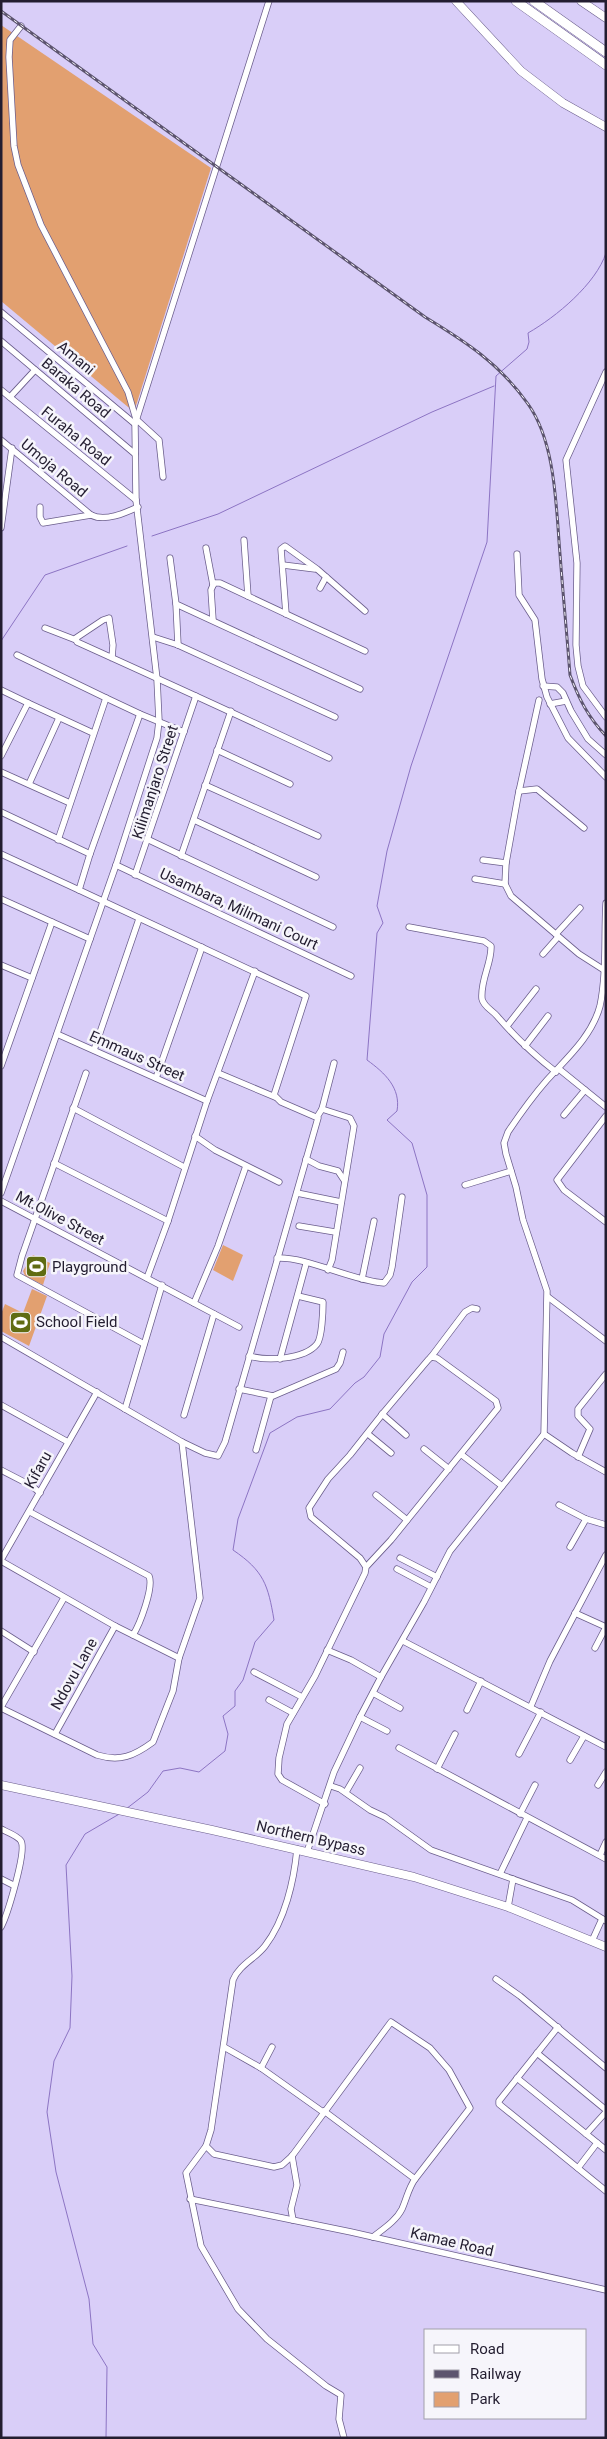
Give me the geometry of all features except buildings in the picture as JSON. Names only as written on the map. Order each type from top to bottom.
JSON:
[{"type":"highway","points":[[516,1],[606,65]]},
{"type":"highway","points":[[534,1],[606,52]]},
{"type":"main road","points":[[456,1],[534,82],[563,104],[606,127]]},
{"type":"main road","points":[[581,1],[606,18]]},
{"type":"main road","name":"Northern Bypass","points":[[1,1785],[297,1849],[434,1882],[508,1907],[606,1948]]},
{"type":"street","points":[[135,421],[270,1]]},
{"type":"street","points":[[1,1193],[116,865],[154,749],[160,721],[153,636],[136,500],[135,421],[128,392],[41,225],[18,165],[14,146],[9,57],[10,40],[21,26]]},
{"type":"street","name":"Amani","points":[[1,312],[159,440],[163,476]]},
{"type":"street","name":"Baraka Road","points":[[1,341],[135,454]]},
{"type":"street","points":[[10,398],[35,370]]},
{"type":"street","points":[[606,372],[566,460],[577,563],[576,645],[578,666],[583,686],[606,717]]},
{"type":"street","name":"Furaha Road","points":[[1,390],[136,500]]},
{"type":"street","name":"Umoja Road","points":[[1,440],[91,515]]},
{"type":"street","points":[[1,528],[12,448]]},
{"type":"street","points":[[40,507],[40,517],[43,523],[91,515],[97,518],[113,516],[138,507]]},
{"type":"street","points":[[244,540],[248,596]]},
{"type":"street","points":[[286,614],[281,549],[285,546],[317,569],[365,611]]},
{"type":"street","points":[[206,548],[213,585],[211,590],[213,620]]},
{"type":"street","points":[[517,554],[519,595],[535,620],[543,686],[550,704],[568,738],[606,777]]},
{"type":"street","points":[[170,558],[176,604],[178,645]]},
{"type":"street","points":[[283,565],[317,569]]},
{"type":"street","points":[[320,588],[326,577]]},
{"type":"street","points":[[213,585],[216,582],[226,584],[365,651]]},
{"type":"street","points":[[176,604],[360,689]]},
{"type":"street","points":[[76,640],[78,636],[109,618],[113,644],[112,658]]},
{"type":"street","points":[[45,628],[76,640],[329,758]]},
{"type":"street","points":[[153,636],[178,645],[335,718]]},
{"type":"street","points":[[17,656],[140,714],[184,732]]},
{"type":"street","points":[[543,686],[557,688],[563,693],[588,739],[606,755]]},
{"type":"street","points":[[1,690],[93,733]]},
{"type":"street","name":"Kilimanjaro Street","points":[[135,875],[149,840],[196,696]]},
{"type":"street","points":[[58,840],[106,698]]},
{"type":"street","points":[[539,700],[519,791],[506,863],[505,884],[511,896],[557,936],[585,959],[604,970]]},
{"type":"street","points":[[550,704],[566,701]]},
{"type":"street","points":[[1,756],[28,703]]},
{"type":"street","points":[[182,856],[230,711]]},
{"type":"street","points":[[80,890],[90,854],[140,714]]},
{"type":"street","points":[[29,784],[59,718]]},
{"type":"street","points":[[217,750],[290,784]]},
{"type":"street","points":[[1,772],[70,803]]},
{"type":"street","points":[[205,785],[318,836]]},
{"type":"street","points":[[519,791],[537,789],[584,828]]},
{"type":"street","points":[[1,812],[90,854]]},
{"type":"street","points":[[194,820],[316,878]]},
{"type":"street","points":[[149,840],[333,927]]},
{"type":"street","points":[[1,854],[255,971],[306,997],[275,1097]]},
{"type":"street","points":[[483,860],[506,863]]},
{"type":"street","name":"Usambara, Milimani Court","points":[[116,865],[351,976]]},
{"type":"street","points":[[475,879],[505,884]]},
{"type":"street","points":[[1,899],[90,939]]},
{"type":"street","points":[[307,1852],[332,1786],[334,1772],[360,1717],[454,1545],[544,1434],[548,1297],[523,1220],[504,1147],[505,1136],[538,1091],[587,1033],[600,1007],[604,970],[606,903]]},
{"type":"street","points":[[543,954],[580,908]]},
{"type":"street","points":[[94,1050],[139,919]]},
{"type":"street","points":[[1,1066],[52,922]]},
{"type":"street","points":[[409,927],[484,941],[491,946],[482,1000],[525,1046],[606,1107]]},
{"type":"street","points":[[156,1078],[202,947]]},
{"type":"street","points":[[1,965],[32,978]]},
{"type":"street","points":[[147,1278],[168,1221],[207,1101],[255,971]]},
{"type":"street","points":[[507,1026],[536,989]]},
{"type":"street","points":[[525,1046],[548,1016]]},
{"type":"street","name":"Emmaus Street","points":[[57,1034],[207,1101]]},
{"type":"street","points":[[1,1337],[182,1442],[205,1453],[218,1456],[223,1449],[334,1063]]},
{"type":"street","points":[[218,1072],[317,1117]]},
{"type":"street","points":[[86,1073],[18,1269],[19,1277],[144,1344]]},
{"type":"street","points":[[564,1115],[585,1090]]},
{"type":"street","points":[[73,1108],[184,1167]]},
{"type":"street","points":[[322,1109],[350,1118],[354,1122],[332,1260],[328,1270]]},
{"type":"street","points":[[606,1116],[557,1180],[564,1190],[606,1222]]},
{"type":"street","points":[[196,1136],[246,1166],[279,1182]]},
{"type":"street","points":[[306,1159],[319,1166],[338,1172],[344,1180]]},
{"type":"street","points":[[54,1163],[168,1221]]},
{"type":"street","points":[[194,1303],[218,1246],[246,1166]]},
{"type":"street","points":[[464,1185],[511,1171]]},
{"type":"street","points":[[297,1193],[341,1202]]},
{"type":"street","points":[[277,1258],[286,1258],[362,1279],[384,1283],[390,1275],[398,1241],[402,1198]]},
{"type":"street","name":"Mt.Olive Street","points":[[1,1201],[239,1326]]},
{"type":"street","points":[[362,1279],[374,1221]]},
{"type":"street","points":[[299,1226],[335,1232]]},
{"type":"street","points":[[280,1359],[306,1264]]},
{"type":"street","points":[[126,1409],[162,1286]]},
{"type":"street","points":[[249,1356],[268,1360],[280,1359],[312,1348],[319,1341],[323,1302],[298,1296]]},
{"type":"street","points":[[548,1297],[606,1342]]},
{"type":"street","points":[[366,1567],[360,1558],[314,1520],[309,1512],[311,1504],[328,1479],[368,1434],[465,1312],[472,1308],[477,1309]]},
{"type":"street","points":[[184,1415],[214,1314]]},
{"type":"street","points":[[239,1390],[271,1396],[336,1369],[343,1352]]},
{"type":"street","points":[[325,1804],[290,1786],[278,1774],[283,1739],[293,1713],[327,1650],[365,1573],[366,1567],[462,1455],[467,1445],[498,1408],[498,1403],[442,1361],[431,1357]]},
{"type":"street","points":[[578,1457],[590,1429],[578,1416],[578,1410],[606,1374]]},
{"type":"street","name":"Kifaru","points":[[1,1560],[97,1392]]},
{"type":"street","points":[[256,1450],[271,1396]]},
{"type":"street","points":[[1,1404],[68,1442]]},
{"type":"street","points":[[382,1414],[406,1435]]},
{"type":"street","points":[[368,1434],[391,1453]]},
{"type":"street","points":[[544,1434],[578,1457],[606,1472]]},
{"type":"street","points":[[64,1598],[1,1708],[97,1755],[118,1760],[149,1745],[156,1737],[173,1691],[179,1658],[200,1598],[182,1442]]},
{"type":"street","points":[[424,1449],[449,1469]]},
{"type":"street","points":[[462,1455],[502,1486]]},
{"type":"street","points":[[1,1470],[32,1486],[40,1493]]},
{"type":"street","points":[[376,1495],[407,1520]]},
{"type":"street","points":[[559,1505],[586,1519],[606,1525]]},
{"type":"street","points":[[30,1512],[149,1576],[150,1588],[140,1622],[133,1635]]},
{"type":"street","points":[[570,1547],[586,1519]]},
{"type":"street","points":[[531,1706],[574,1613],[606,1555]]},
{"type":"street","points":[[400,1558],[437,1577]]},
{"type":"street","points":[[1,1560],[64,1598],[179,1658]]},
{"type":"street","points":[[397,1569],[432,1587]]},
{"type":"street","points":[[574,1613],[606,1627],[595,1648]]},
{"type":"street","name":"Ndovu Lane","points":[[55,1734],[115,1626]]},
{"type":"street","points":[[1,1631],[34,1652]]},
{"type":"street","points":[[403,1641],[531,1706],[606,1747]]},
{"type":"street","points":[[327,1650],[351,1660],[381,1677]]},
{"type":"street","points":[[254,1672],[302,1697]]},
{"type":"street","points":[[467,1710],[481,1682]]},
{"type":"street","points":[[372,1693],[400,1708]]},
{"type":"street","points":[[269,1700],[293,1713]]},
{"type":"street","points":[[519,1754],[541,1712]]},
{"type":"street","points":[[360,1717],[387,1731]]},
{"type":"street","points":[[436,1769],[455,1734]]},
{"type":"street","points":[[570,1760],[584,1736]]},
{"type":"street","points":[[399,1748],[606,1859]]},
{"type":"street","points":[[346,1792],[360,1768]]},
{"type":"street","points":[[598,1785],[606,1772]]},
{"type":"street","points":[[520,1814],[535,1785]]},
{"type":"street","points":[[332,1786],[346,1792],[370,1810],[385,1817],[431,1850],[572,1900],[604,1920],[592,1941]]},
{"type":"street","points":[[500,1874],[527,1818]]},
{"type":"street","points":[[1,1829],[19,1839],[22,1844],[20,1862],[1,1927]]},
{"type":"street","points":[[600,1855],[606,1842]]},
{"type":"street","points":[[297,1849],[287,1900],[272,1935],[264,1948],[238,1971],[233,1980],[216,2107],[206,2146],[186,2170],[190,2199],[201,2246],[242,2313],[268,2339],[341,2396],[339,2419],[344,2438]]},
{"type":"street","points":[[1,1879],[13,1885]]},
{"type":"street","points":[[508,1907],[513,1879]]},
{"type":"street","points":[[496,1979],[558,2027],[606,2068]]},
{"type":"street","points":[[206,2146],[214,2154],[274,2167],[282,2165],[292,2156],[391,2022],[430,2048],[450,2070],[470,2108],[408,2189],[402,2210],[384,2229],[373,2237]]},
{"type":"street","points":[[558,2027],[499,2101],[500,2106],[606,2191]]},
{"type":"street","points":[[224,2047],[260,2068],[324,2112],[415,2179]]},
{"type":"street","points":[[260,2068],[272,2048]]},
{"type":"street","points":[[537,2053],[606,2111],[586,2134]]},
{"type":"street","points":[[517,2078],[606,2150]]},
{"type":"street","points":[[578,2168],[597,2143]]},
{"type":"street","points":[[292,2156],[297,2185],[291,2209],[293,2220]]},
{"type":"street","name":"Kamae Road","points":[[190,2199],[373,2237],[606,2290]]},
{"type":"green space","points":[[1,25],[211,168],[134,412],[1,301]]},
{"type":"green space","points":[[223,1245],[243,1255],[233,1281],[213,1270]]},
{"type":"green space","name":"Playground","points":[[33,1255],[50,1263],[43,1285],[25,1276],[23,1271]]},
{"type":"green space","name":"School Field","points":[[32,1289],[47,1296],[29,1346],[1,1331],[1,1314],[5,1304],[23,1313]]},
{"type":"waterway","points":[[126,1809],[148,1792],[163,1771],[180,1768],[199,1772],[225,1751],[228,1734],[223,1716],[235,1706],[235,1691],[243,1680],[255,1642],[274,1620],[267,1588],[263,1580],[252,1565],[233,1550],[238,1519],[270,1433],[297,1417],[330,1409],[355,1383],[364,1377],[380,1357],[384,1334],[412,1282],[427,1267],[427,1195],[412,1143],[387,1120],[397,1111],[397,1095],[390,1082],[380,1070],[367,1060],[377,933],[383,923],[377,906],[387,851],[411,766],[487,542],[496,376],[527,349],[529,342],[528,333],[551,318],[584,288],[601,265],[606,253]]},
{"type":"waterway","points":[[152,536],[218,514],[432,412],[494,386]]},
{"type":"waterway","points":[[1,641],[45,575],[127,546]]},
{"type":"waterway","points":[[106,2438],[107,2367],[93,2344],[89,2299],[56,2172],[47,2112],[54,2061],[70,2028],[72,1976],[66,1865],[85,1834],[121,1813]]},
{"type":"railway","points":[[1,11],[425,317],[481,354],[517,390],[537,420],[544,437],[553,476],[570,675],[585,707],[594,722],[606,736]]},
{"type":"place","name":"Playground","points":[[36,1267]]},
{"type":"place","name":"School Field","points":[[20,1322]]}]
